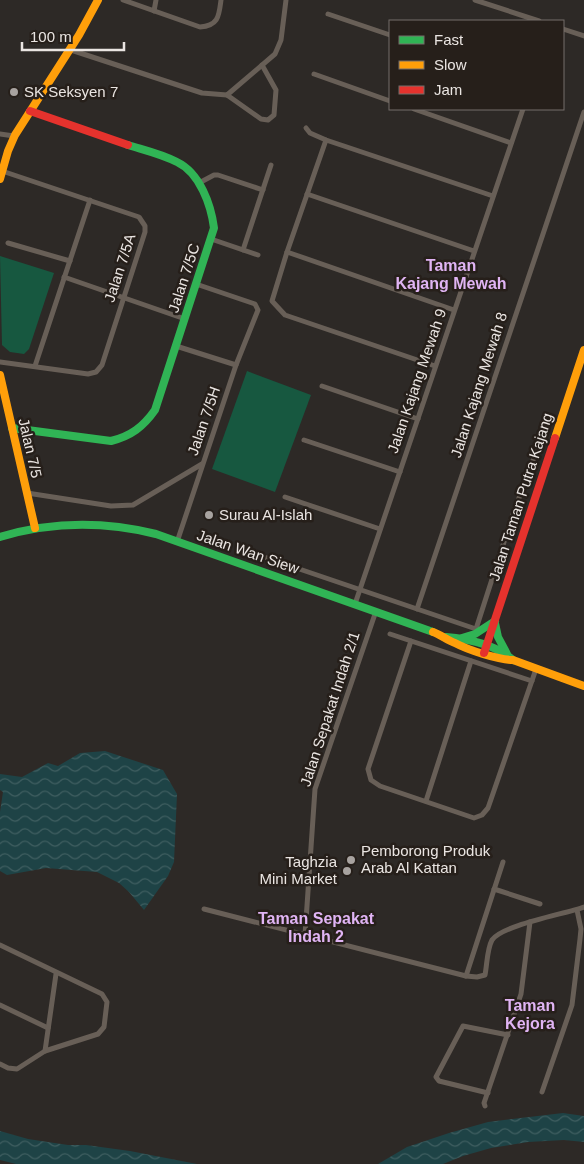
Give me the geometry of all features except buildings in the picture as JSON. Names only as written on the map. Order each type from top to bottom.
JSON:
[{"type":"street","points":[[1,175],[14,136],[71,50],[98,0]]},
{"type":"street","points":[[122,0],[200,26],[211,25],[219,17],[221,0]]},
{"type":"street","points":[[154,11],[156,0]]},
{"type":"street","points":[[227,94],[276,54],[281,40],[286,0]]},
{"type":"street","points":[[475,0],[536,20]]},
{"type":"street","points":[[328,14],[389,35]]},
{"type":"street","points":[[564,29],[584,36]]},
{"type":"street","points":[[71,50],[202,93],[227,94],[260,119],[268,120],[274,115],[276,90],[262,65]]},
{"type":"street","points":[[314,74],[389,101]]},
{"type":"street","points":[[417,110],[511,142]]},
{"type":"street","name":"Jalan Kajang Mewah 9","points":[[355,604],[523,110]]},
{"type":"street","name":"Jalan 7/5C","points":[[12,428],[104,441],[122,439],[145,426],[155,410],[214,228],[213,215],[199,183],[189,170],[178,162],[30,112]]},
{"type":"street","name":"Jalan Kajang Mewah 8","points":[[417,609],[584,112]]},
{"type":"street","points":[[306,128],[310,133],[326,140],[493,196]]},
{"type":"street","points":[[0,134],[14,136]]},
{"type":"street","points":[[326,140],[272,301],[285,315],[435,366]]},
{"type":"street","points":[[243,250],[271,165]]},
{"type":"street","name":"Jalan 7/5A","points":[[0,362],[88,374],[96,372],[102,365],[146,226],[139,217],[90,200],[1,175]]},
{"type":"street","points":[[199,183],[214,175],[218,175],[263,190]]},
{"type":"street","points":[[307,194],[474,251]]},
{"type":"street","points":[[35,366],[90,200]]},
{"type":"street","points":[[211,239],[258,255]]},
{"type":"street","points":[[8,243],[70,261]]},
{"type":"street","points":[[287,252],[454,310]]},
{"type":"street","points":[[64,277],[185,319]]},
{"type":"street","name":"Jalan 7/5H","points":[[177,542],[236,365],[258,310],[255,304],[196,284]]},
{"type":"street","points":[[176,346],[236,365]]},
{"type":"street","name":"Jalan Taman Putra Kajang","points":[[485,650],[584,350]]},
{"type":"street","name":"Jalan 7/5","points":[[0,375],[35,528]]},
{"type":"street","points":[[322,386],[418,419]]},
{"type":"street","points":[[264,557],[476,629],[543,434],[543,423]]},
{"type":"street","points":[[304,440],[400,472]]},
{"type":"street","points":[[27,493],[111,506],[134,505],[202,464]]},
{"type":"street","points":[[285,497],[380,529]]},
{"type":"street","name":"Jalan Wan Siew","points":[[0,537],[35,528],[82,523],[115,525],[149,532],[446,636],[462,638],[504,660],[513,660],[584,686]]},
{"type":"street","name":"Jalan Sepakat Indah 2/1","points":[[305,935],[316,789],[376,611]]},
{"type":"street","points":[[462,638],[475,634],[495,621],[498,637],[507,654]]},
{"type":"street","points":[[390,634],[532,681]]},
{"type":"street","name":"Jalan Wan Siew","points":[[446,636],[454,643],[507,654],[513,660]]},
{"type":"street","points":[[410,641],[368,769],[371,780],[380,786],[474,818],[482,815],[488,808],[536,669]]},
{"type":"street","points":[[426,801],[471,661]]},
{"type":"street","points":[[466,976],[503,862]]},
{"type":"street","points":[[494,889],[540,904]]},
{"type":"street","points":[[204,909],[466,976],[477,977],[485,975],[493,939],[502,932],[584,907]]},
{"type":"street","points":[[542,1092],[572,1005],[581,930],[577,910]]},
{"type":"street","points":[[485,1106],[484,1103],[521,994],[530,922]]},
{"type":"street","points":[[0,945],[104,996],[107,1002],[104,1027],[98,1034],[46,1051],[16,1069],[0,1064]]},
{"type":"street","points":[[46,1051],[56,974]]},
{"type":"street","points":[[0,1005],[48,1028]]},
{"type":"street","points":[[488,1093],[437,1080],[436,1077],[463,1026],[508,1035]]},
{"type":"green space","points":[[0,256],[54,273],[29,349],[24,354],[10,352],[2,345]]},
{"type":"green space","points":[[247,371],[311,395],[275,492],[212,469]]},
{"type":"water","points":[[105,751],[163,770],[177,794],[174,862],[168,876],[144,910],[119,883],[97,872],[46,868],[7,875],[0,871],[0,812],[3,792],[0,790],[0,774],[22,777],[48,763],[58,766],[80,753]]},
{"type":"water","points":[[563,1113],[584,1116],[584,1142],[564,1140],[528,1142],[491,1148],[443,1164],[378,1164],[407,1147],[488,1122]]},
{"type":"water","points":[[0,1131],[28,1139],[130,1151],[197,1164],[16,1164],[0,1160]]},
{"type":"traffic: fast","points":[[12,428],[111,441],[136,430],[155,410],[214,228],[203,190],[185,167],[153,152],[128,145]]},
{"type":"traffic: fast","points":[[0,537],[39,528],[78,525],[117,527],[156,534],[433,632]]},
{"type":"traffic: fast","points":[[462,638],[475,634],[495,621]]},
{"type":"traffic: fast","points":[[495,623],[498,637],[507,654]]},
{"type":"traffic: fast","points":[[446,637],[482,644],[499,650],[513,660]]},
{"type":"traffic: slow","points":[[0,179],[15,135],[79,35],[98,0]]},
{"type":"traffic: slow","points":[[555,438],[584,350]]},
{"type":"traffic: slow","points":[[0,375],[35,528]]},
{"type":"traffic: slow","points":[[433,632],[461,646],[513,660],[584,686]]},
{"type":"traffic: jam","points":[[30,111],[128,145]]},
{"type":"traffic: jam","points":[[484,653],[555,438]]},
{"type":"place","name":"SK Seksyen 7","points":[[14,92]]},
{"type":"place","name":"Surau Al-Islah","points":[[209,515]]},
{"type":"place","name":"Pemborong Produk Arab Al Kattan","points":[[351,860]]},
{"type":"place","name":"Taghzia Mini Market","points":[[347,871]]},
{"type":"district","name":"Taman Kajang Mewah","points":[[451,274]]},
{"type":"district","name":"Taman Sepakat Indah 2","points":[[316,927]]},
{"type":"district","name":"Taman Kejora","points":[[530,1014]]}]
